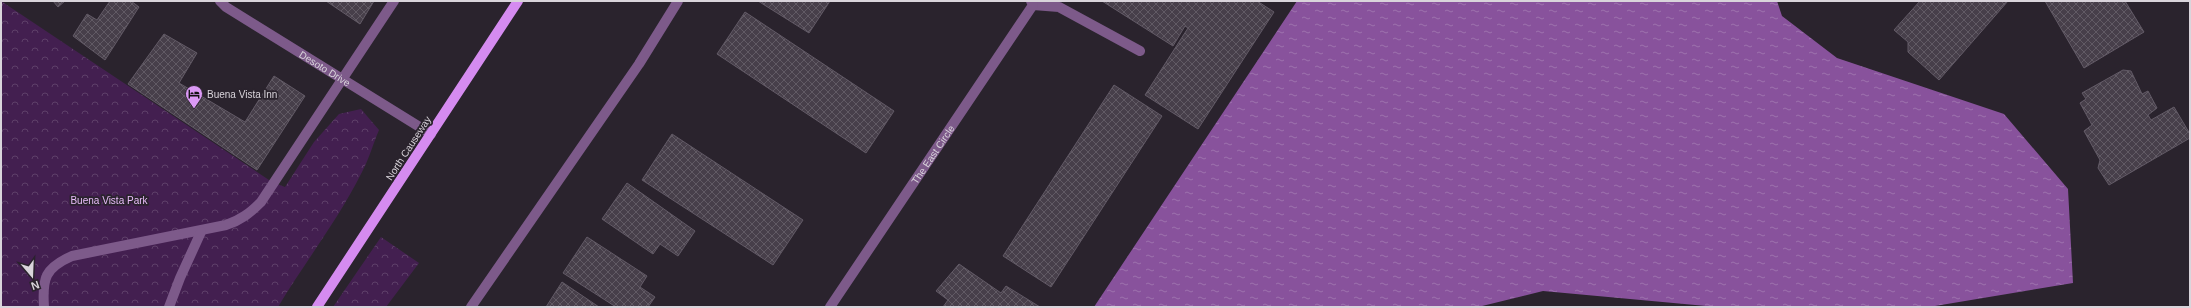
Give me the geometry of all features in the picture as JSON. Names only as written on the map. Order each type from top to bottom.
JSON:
[{"type":"main road","name":"North Causeway","points":[[316,307],[518,1]]},
{"type":"street","name":"Desoto Drive","points":[[220,1],[226,8],[431,134]]},
{"type":"street","points":[[44,307],[44,280],[54,264],[72,256],[201,232],[240,220],[261,202],[394,1]]},
{"type":"street","points":[[471,307],[639,64],[678,1]]},
{"type":"street","points":[[1032,3],[1060,7],[1140,51]]},
{"type":"street","name":"The East Circle","points":[[830,307],[1032,3]]},
{"type":"street","points":[[169,307],[180,278],[201,232]]},
{"type":"green space","name":"Buena Vista Park","points":[[1,1],[272,182],[285,187],[314,142],[339,114],[361,109],[379,130],[367,162],[343,207],[278,307],[1,307]]},
{"type":"green space","points":[[381,237],[419,263],[386,307],[333,307]]},
{"type":"water","points":[[1297,1],[1777,1],[1782,16],[1837,58],[2004,114],[2068,189],[2073,283],[1929,307],[1717,307],[1543,291],[1478,307],[1094,307]]},
{"type":"building","points":[[53,1],[65,1],[58,7]]},
{"type":"building","points":[[110,1],[131,1],[139,7],[105,60],[73,36],[87,14],[97,20]]},
{"type":"building","points":[[326,1],[374,1],[360,24]]},
{"type":"building","points":[[758,1],[830,1],[809,33]]},
{"type":"building","points":[[1102,1],[1257,1],[1274,12],[1198,129],[1145,95],[1188,28],[1185,26],[1173,46]]},
{"type":"building","points":[[1920,1],[2008,1],[1939,80],[1908,52],[1908,42],[1894,30]]},
{"type":"building","points":[[2045,1],[2125,1],[2144,32],[2084,68]]},
{"type":"building","points":[[745,12],[894,111],[866,153],[717,54]]},
{"type":"building","name":"Buena Vista Inn","points":[[164,34],[197,53],[179,83],[245,122],[274,76],[305,96],[257,170],[128,84]]},
{"type":"building","points":[[2123,70],[2131,71],[2142,94],[2148,91],[2157,108],[2148,115],[2151,120],[2174,107],[2190,134],[2190,138],[2109,185],[2098,168],[2100,160],[2084,131],[2092,125],[2080,103],[2086,99],[2082,93]]},
{"type":"building","points":[[1114,85],[1162,116],[1051,287],[1003,256]]},
{"type":"building","points":[[672,134],[803,220],[773,265],[642,180]]},
{"type":"building","points":[[627,183],[695,231],[678,256],[660,244],[653,254],[602,219]]},
{"type":"building","points":[[587,237],[647,276],[640,287],[655,297],[648,307],[616,307],[563,273]]},
{"type":"building","points":[[959,264],[1001,293],[1006,286],[1040,307],[943,307],[948,300],[936,291]]},
{"type":"building","points":[[562,282],[599,307],[546,307]]},
{"type":"place","name":"Buena Vista Inn","points":[[194,109]]}]
